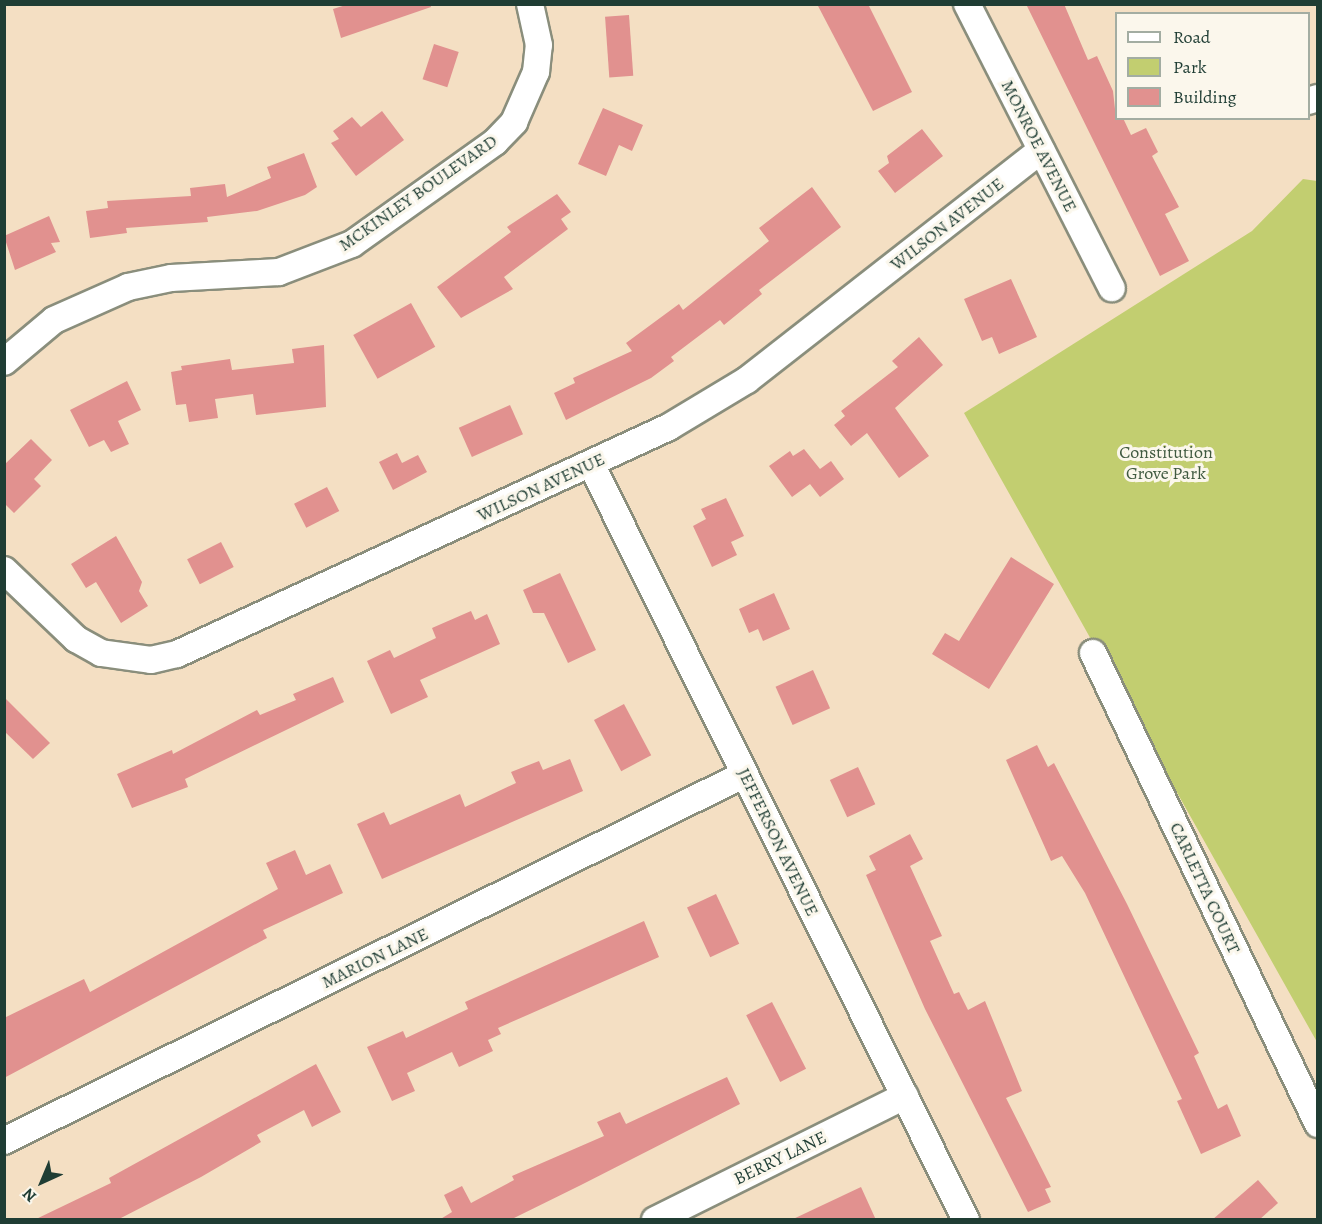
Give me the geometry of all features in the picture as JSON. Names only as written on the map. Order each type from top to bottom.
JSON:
[{"type":"street","name":"MCKINLEY BOULEVARD","points":[[4,362],[54,320],[128,287],[171,278],[279,272],[352,244],[495,142],[514,122],[536,72],[539,45],[530,4]]},
{"type":"street","name":"MONROE AVENUE","points":[[967,4],[1112,288]]},
{"type":"street","name":"WILSON AVENUE","points":[[4,570],[76,639],[123,659],[151,660],[177,654],[669,427],[747,380],[1041,150]]},
{"type":"street","name":"JEFFERSON AVENUE","points":[[591,464],[966,1220]]},
{"type":"street","name":"CARLETTA COURT","points":[[1093,653],[1317,1124]]},
{"type":"street","name":"MARION LANE","points":[[4,1141],[745,774]]},
{"type":"street","name":"BERRY LANE","points":[[655,1220],[904,1096]]},
{"type":"green space","name":"Constitution Grove Park","points":[[1303,179],[1317,181],[1317,1042],[964,413],[1252,231]]},
{"type":"building","points":[[349,4],[430,4],[431,7],[341,38],[333,9]]},
{"type":"building","points":[[817,4],[868,4],[912,92],[873,111]]},
{"type":"building","points":[[1026,4],[1064,4],[1088,60],[1097,56],[1113,91],[1115,120],[1124,120],[1131,135],[1146,128],[1158,152],[1152,156],[1179,207],[1165,214],[1189,261],[1160,276]]},
{"type":"building","points":[[629,15],[633,76],[609,78],[605,17]]},
{"type":"building","points":[[434,44],[459,52],[447,87],[423,79]]},
{"type":"building","points":[[603,108],[643,125],[632,151],[619,145],[606,176],[578,164]]},
{"type":"building","points":[[382,111],[404,140],[356,176],[331,143],[339,139],[333,131],[352,117],[361,127]]},
{"type":"building","points":[[922,129],[943,156],[895,193],[878,171],[889,163],[887,156]]},
{"type":"building","points":[[304,153],[317,187],[305,195],[257,211],[207,217],[208,222],[126,228],[127,233],[90,238],[86,211],[108,208],[107,201],[191,196],[190,188],[225,184],[227,197],[271,178],[267,167]]},
{"type":"building","points":[[812,187],[841,227],[759,290],[762,294],[724,325],[720,320],[671,357],[674,361],[651,378],[566,420],[554,393],[575,383],[573,378],[632,351],[626,343],[679,304],[683,310],[769,241],[759,228]]},
{"type":"building","points":[[557,194],[571,212],[561,219],[568,229],[504,277],[513,289],[461,318],[437,287],[511,232],[507,227]]},
{"type":"building","points":[[49,216],[60,242],[51,243],[56,252],[15,270],[4,236]]},
{"type":"building","points":[[1011,279],[1037,337],[999,354],[992,337],[982,341],[964,299]]},
{"type":"building","points":[[411,303],[435,347],[378,379],[353,335]]},
{"type":"building","points":[[919,337],[943,365],[895,408],[929,456],[899,478],[867,433],[851,446],[834,425],[845,416],[841,411],[898,367],[892,361]]},
{"type":"building","points":[[324,345],[326,407],[256,415],[253,394],[215,399],[218,418],[189,422],[186,404],[176,405],[171,372],[182,370],[181,366],[230,359],[232,370],[294,363],[292,349]]},
{"type":"building","points":[[127,381],[141,410],[118,421],[129,444],[111,452],[104,440],[89,447],[70,410]]},
{"type":"building","points":[[510,405],[523,434],[472,457],[459,428]]},
{"type":"building","points":[[31,439],[52,460],[34,479],[41,486],[14,513],[4,503],[4,465]]},
{"type":"building","points":[[804,449],[820,469],[831,461],[844,479],[820,497],[810,484],[792,497],[769,466],[790,451],[793,456]]},
{"type":"building","points":[[397,453],[402,463],[418,455],[427,472],[393,490],[379,462]]},
{"type":"building","points":[[327,487],[339,511],[306,528],[294,504]]},
{"type":"building","points":[[726,498],[744,536],[731,542],[737,555],[712,567],[693,526],[706,519],[701,509]]},
{"type":"building","points":[[116,536],[142,582],[139,591],[148,606],[121,623],[96,582],[86,588],[71,564]]},
{"type":"building","points":[[221,542],[234,567],[200,584],[187,559]]},
{"type":"building","points":[[1011,557],[1054,584],[989,689],[932,654],[945,633],[959,641]]},
{"type":"building","points":[[560,573],[596,650],[568,663],[544,613],[533,613],[523,590]]},
{"type":"building","points":[[774,593],[790,629],[763,641],[758,629],[749,633],[739,609]]},
{"type":"building","points":[[471,611],[475,620],[487,614],[500,644],[420,680],[428,697],[391,714],[367,661],[390,650],[394,658],[436,638],[432,628]]},
{"type":"building","points":[[813,670],[830,708],[793,725],[776,687]]},
{"type":"building","points":[[333,677],[344,702],[185,779],[188,787],[132,808],[117,774],[172,750],[173,754],[257,710],[260,715],[296,700],[293,694]]},
{"type":"building","points":[[4,697],[50,743],[33,759],[4,731]]},
{"type":"building","points":[[624,704],[651,755],[621,771],[594,720]]},
{"type":"building","points":[[1037,745],[1048,767],[1054,763],[1127,904],[1199,1053],[1194,1056],[1218,1109],[1227,1104],[1241,1136],[1201,1154],[1177,1101],[1182,1099],[1085,893],[1062,856],[1051,861],[1006,760]]},
{"type":"building","points":[[570,759],[583,791],[382,879],[357,824],[384,812],[390,825],[460,794],[465,807],[516,783],[511,772],[539,761],[543,770]]},
{"type":"building","points":[[858,767],[875,804],[847,817],[830,780]]},
{"type":"building","points":[[910,834],[923,859],[910,866],[942,936],[930,941],[954,994],[959,992],[968,1010],[985,1001],[1022,1091],[1006,1098],[1051,1187],[1045,1189],[1051,1202],[1028,1212],[925,1009],[866,875],[876,870],[869,856]]},
{"type":"building","points":[[295,850],[306,875],[330,864],[343,893],[263,930],[267,938],[4,1078],[4,1018],[84,979],[90,992],[278,889],[266,863]]},
{"type":"building","points":[[716,894],[739,944],[710,957],[687,908]]},
{"type":"building","points":[[644,921],[659,957],[498,1028],[501,1034],[488,1040],[493,1051],[459,1067],[452,1052],[407,1073],[415,1091],[392,1101],[367,1047],[403,1031],[406,1038],[468,1009],[465,1002]]},
{"type":"building","points":[[772,1002],[806,1069],[780,1082],[746,1015]]},
{"type":"building","points":[[316,1064],[341,1112],[312,1127],[304,1110],[257,1135],[261,1142],[201,1177],[117,1220],[34,1220],[111,1183],[109,1178]]},
{"type":"building","points":[[727,1077],[740,1104],[581,1185],[510,1220],[439,1220],[452,1212],[444,1195],[462,1186],[471,1203],[514,1180],[512,1176],[604,1136],[597,1122],[620,1112],[626,1124]]},
{"type":"building","points":[[1258,1180],[1278,1203],[1259,1220],[1212,1220]]},
{"type":"building","points":[[861,1187],[876,1220],[791,1220]]}]
